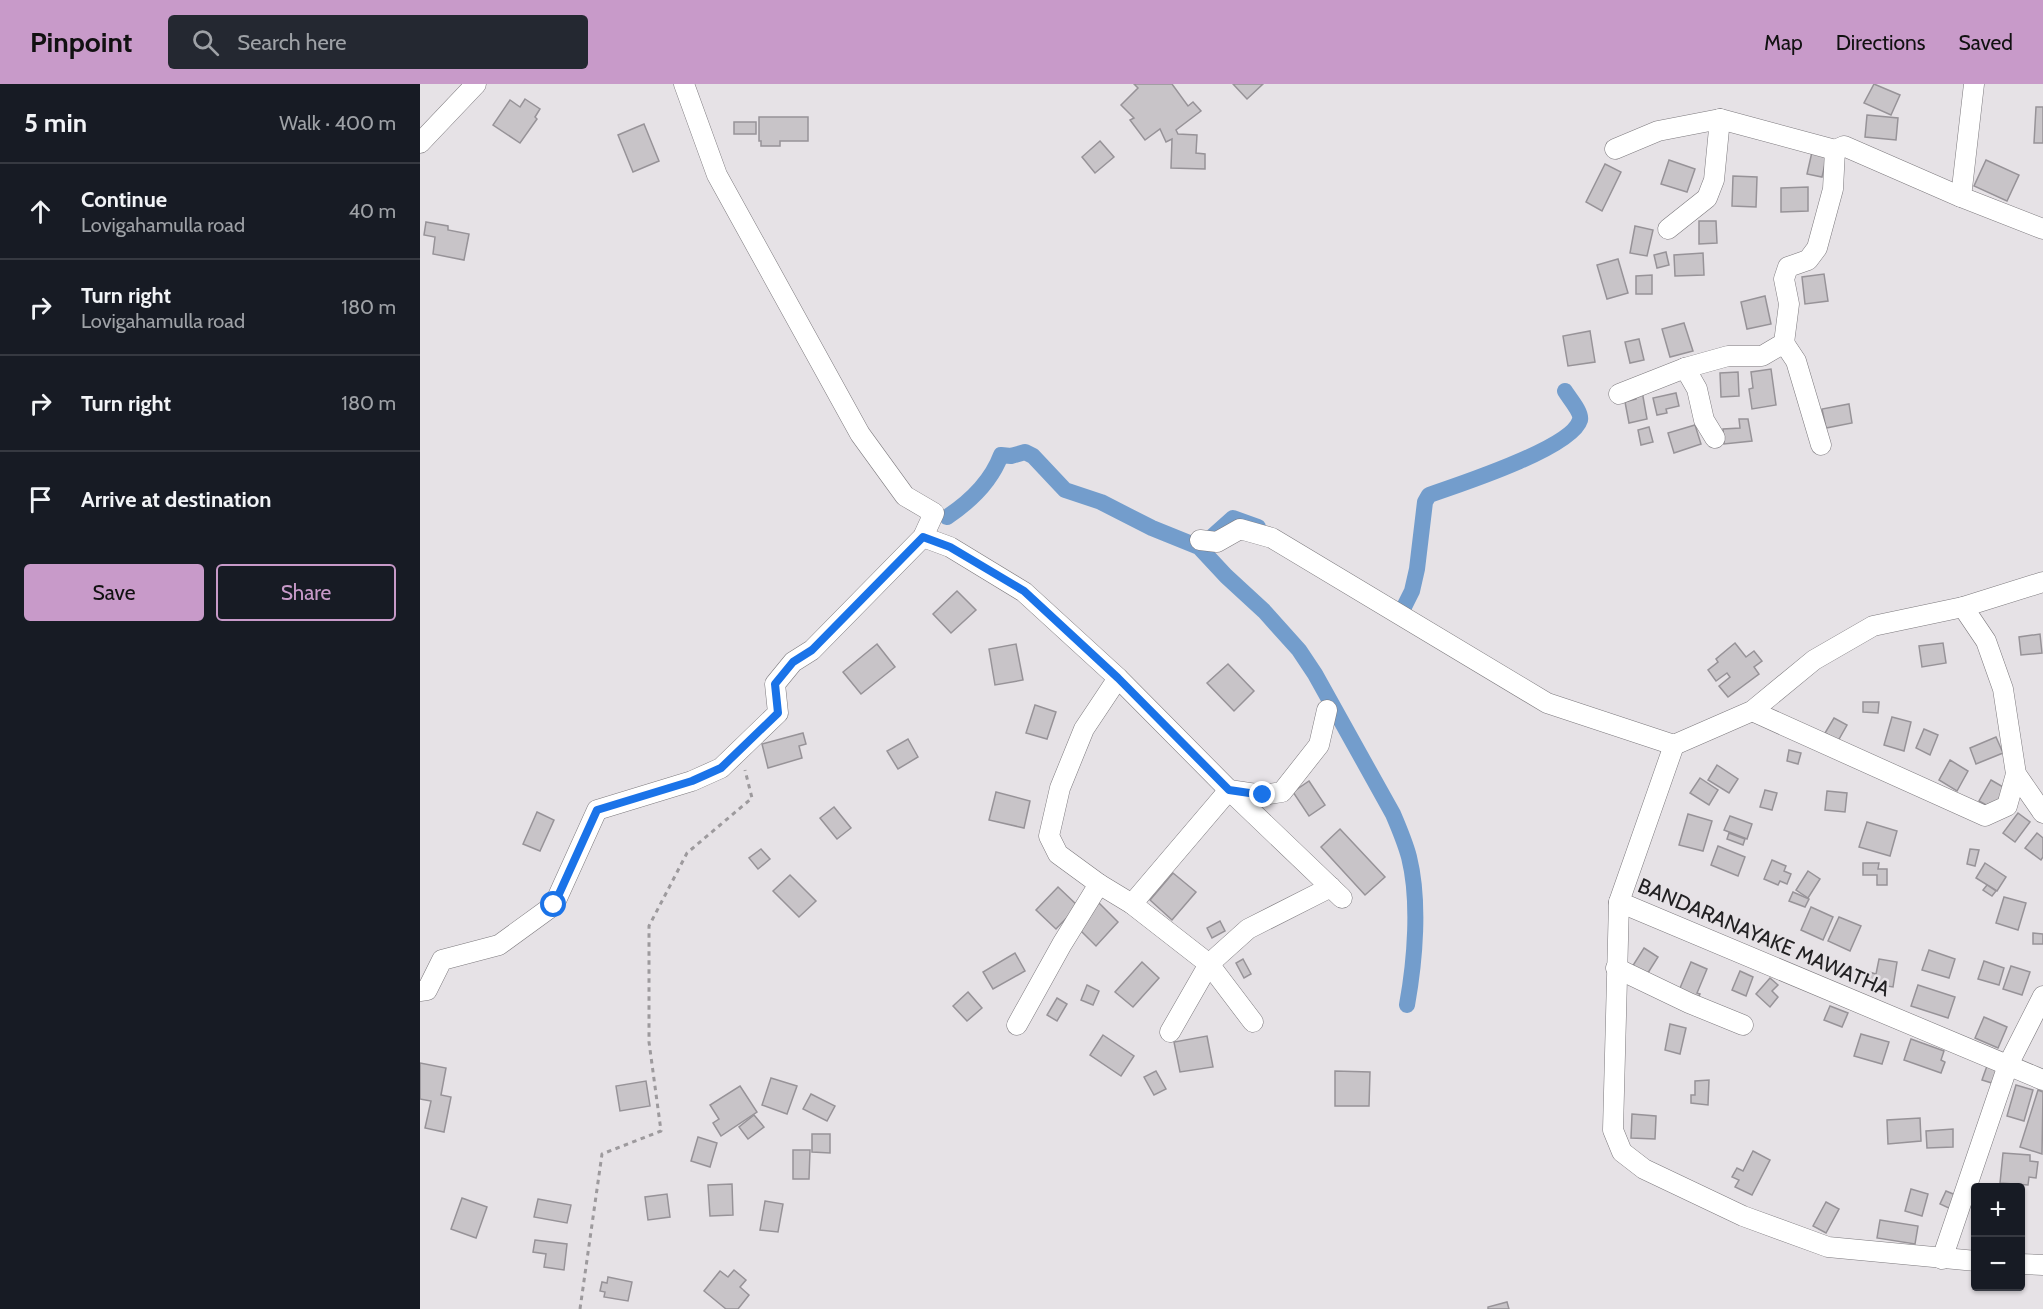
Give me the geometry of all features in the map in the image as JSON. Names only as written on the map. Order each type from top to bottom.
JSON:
[{"type":"street","points":[[420,142],[476,84]]},
{"type":"street","points":[[420,991],[427,990],[442,960],[499,945],[554,905],[597,810],[692,781],[721,768],[741,750],[778,713],[775,684],[793,662],[812,650],[923,537],[934,513],[905,496],[860,434],[717,175],[684,84]]},
{"type":"street","points":[[1961,196],[1974,84]]},
{"type":"street","points":[[1615,148],[1658,131],[1720,119],[1835,150],[1844,146],[2043,229]]},
{"type":"street","points":[[1668,229],[1707,198],[1714,180],[1720,119]]},
{"type":"street","points":[[1821,445],[1796,361],[1784,343],[1789,304],[1784,279],[1788,267],[1808,260],[1817,248],[1833,189],[1835,150]]},
{"type":"street","points":[[1619,394],[1685,368],[1728,356],[1762,356],[1784,343]]},
{"type":"street","points":[[1685,368],[1697,389],[1704,420],[1715,438]]},
{"type":"street","points":[[1208,541],[1240,529],[1272,538],[1547,703],[1674,745],[1752,711],[1814,660],[1873,626],[1963,607],[2043,582]]},
{"type":"street","points":[[923,537],[950,547],[1024,591],[1118,678],[1229,790],[1337,892],[1248,929],[1209,964],[1170,1032]]},
{"type":"street","points":[[1752,711],[1985,816],[2007,806],[2016,774],[2003,688],[1986,641],[1963,607]]},
{"type":"street","points":[[1118,678],[1084,729],[1060,788],[1049,836],[1058,854],[1099,884],[1132,904],[1209,964],[1253,1022]]},
{"type":"street","points":[[1229,790],[1263,795],[1282,792],[1319,745],[1327,710]]},
{"type":"street","name":"BANDARANAYAKE MAWATHA","points":[[1674,745],[1619,902],[2043,1080]]},
{"type":"street","points":[[2016,774],[2043,813]]},
{"type":"street","points":[[1132,904],[1229,790]]},
{"type":"street","points":[[1017,1025],[1062,944],[1099,884]]},
{"type":"street","points":[[1619,902],[1613,1130],[1622,1152],[1644,1169],[1743,1216],[1828,1248],[1971,1261]]},
{"type":"street","points":[[1616,968],[1689,1003],[1743,1025]]},
{"type":"street","points":[[1942,1259],[2008,1065],[2043,996]]},
{"type":"street","points":[[2025,1264],[2043,1265]]},
{"type":"path","points":[[580,1309],[602,1154],[661,1131],[649,1042],[649,926],[687,853],[752,798],[741,750]]},
{"type":"building","points":[[1134,84],[1172,84],[1188,106],[1193,102],[1201,111],[1176,130],[1178,134],[1197,135],[1196,153],[1205,154],[1205,169],[1171,168],[1172,139],[1166,142],[1160,129],[1145,140],[1130,120],[1134,118],[1121,105],[1138,88]]},
{"type":"building","points":[[1233,84],[1263,84],[1247,99]]},
{"type":"building","points":[[1874,84],[1900,95],[1891,115],[1864,103]]},
{"type":"building","points":[[525,99],[540,109],[535,117],[537,119],[520,143],[493,125],[510,100],[520,107]]},
{"type":"building","points":[[2036,107],[2043,107],[2043,143],[2034,143]]},
{"type":"building","points":[[1867,115],[1898,118],[1896,140],[1865,137]]},
{"type":"building","points":[[759,117],[808,117],[808,141],[780,141],[780,146],[761,146]]},
{"type":"building","points":[[734,122],[756,122],[756,134],[734,134]]},
{"type":"building","points":[[644,124],[659,161],[633,172],[618,135]]},
{"type":"building","points":[[1100,141],[1114,157],[1095,173],[1082,157]]},
{"type":"building","points":[[1812,152],[1827,156],[1822,177],[1807,174]]},
{"type":"building","points":[[1669,160],[1695,169],[1687,192],[1661,184]]},
{"type":"building","points":[[1986,160],[2019,175],[2007,201],[1974,186]]},
{"type":"building","points":[[1605,164],[1621,172],[1602,211],[1586,202]]},
{"type":"building","points":[[1733,176],[1757,177],[1756,207],[1732,206]]},
{"type":"building","points":[[1808,187],[1808,211],[1781,212],[1781,188]]},
{"type":"building","points":[[1699,221],[1716,221],[1717,243],[1699,244]]},
{"type":"building","points":[[426,222],[448,226],[448,230],[469,234],[464,260],[433,254],[435,237],[424,235]]},
{"type":"building","points":[[1635,226],[1653,230],[1647,256],[1630,253]]},
{"type":"building","points":[[1666,252],[1669,265],[1657,268],[1654,255]]},
{"type":"building","points":[[1703,253],[1704,275],[1675,276],[1674,255]]},
{"type":"building","points":[[1618,259],[1628,293],[1607,299],[1597,265]]},
{"type":"building","points":[[1824,274],[1828,301],[1805,304],[1802,277]]},
{"type":"building","points":[[1652,275],[1652,294],[1636,294],[1636,276]]},
{"type":"building","points":[[1765,296],[1771,324],[1747,329],[1741,302]]},
{"type":"building","points":[[1684,323],[1693,351],[1670,357],[1662,329]]},
{"type":"building","points":[[1590,331],[1595,362],[1568,366],[1563,336]]},
{"type":"building","points":[[1639,339],[1644,360],[1630,363],[1625,342]]},
{"type":"building","points":[[1771,369],[1776,405],[1752,409],[1749,389],[1753,388],[1751,372]]},
{"type":"building","points":[[1738,372],[1739,396],[1721,397],[1720,373]]},
{"type":"building","points":[[1642,391],[1647,419],[1629,423],[1625,402],[1636,399],[1635,392]]},
{"type":"building","points":[[1676,393],[1679,406],[1666,409],[1667,413],[1657,415],[1653,398]]},
{"type":"building","points":[[1849,404],[1852,423],[1826,428],[1822,409]]},
{"type":"building","points":[[1739,419],[1748,419],[1752,441],[1724,444],[1723,429],[1740,428]]},
{"type":"building","points":[[1695,425],[1701,444],[1674,453],[1668,433]]},
{"type":"building","points":[[1649,427],[1653,442],[1641,445],[1638,430]]},
{"type":"building","points":[[957,591],[976,610],[951,633],[933,614]]},
{"type":"building","points":[[2040,634],[2042,653],[2021,655],[2019,637]]},
{"type":"building","points":[[1735,643],[1746,657],[1754,651],[1762,661],[1754,667],[1759,674],[1728,697],[1719,686],[1730,677],[1727,673],[1716,681],[1708,670],[1718,662],[1716,659]]},
{"type":"building","points":[[1943,643],[1946,663],[1922,667],[1919,646]]},
{"type":"building","points":[[877,644],[895,667],[861,694],[843,672]]},
{"type":"building","points":[[1016,644],[1023,680],[995,685],[989,649]]},
{"type":"building","points":[[1228,664],[1254,691],[1234,711],[1207,683]]},
{"type":"building","points":[[1863,702],[1879,702],[1878,713],[1863,712]]},
{"type":"building","points":[[1035,705],[1056,712],[1047,739],[1026,733]]},
{"type":"building","points":[[1892,717],[1911,722],[1904,751],[1884,745]]},
{"type":"building","points":[[1834,718],[1847,725],[1838,741],[1825,733]]},
{"type":"building","points":[[1924,729],[1938,735],[1930,755],[1916,748]]},
{"type":"building","points":[[803,733],[806,744],[799,746],[802,758],[768,768],[762,744]]},
{"type":"building","points":[[1996,737],[2003,753],[1976,764],[1970,748]]},
{"type":"building","points":[[908,739],[918,757],[898,769],[887,751]]},
{"type":"building","points":[[1789,750],[1801,753],[1798,764],[1787,761]]},
{"type":"building","points":[[1950,760],[1968,771],[1957,791],[1939,780]]},
{"type":"building","points":[[1717,765],[1738,779],[1729,793],[1708,780]]},
{"type":"building","points":[[1700,778],[1718,790],[1709,805],[1690,793]]},
{"type":"building","points":[[1991,780],[2005,788],[1993,809],[1979,801]]},
{"type":"building","points":[[1309,781],[1325,805],[1309,816],[1293,792]]},
{"type":"building","points":[[1765,790],[1777,793],[1772,810],[1760,807]]},
{"type":"building","points":[[1827,791],[1847,793],[1845,812],[1825,810]]},
{"type":"building","points":[[996,792],[1030,801],[1024,828],[989,820]]},
{"type":"building","points":[[834,807],[851,828],[837,839],[820,818]]},
{"type":"building","points":[[537,812],[554,820],[540,851],[523,844]]},
{"type":"building","points":[[2018,813],[2030,822],[2015,842],[2003,833]]},
{"type":"building","points":[[1688,814],[1712,821],[1703,851],[1679,845]]},
{"type":"building","points":[[1730,816],[1752,824],[1747,839],[1724,830]]},
{"type":"building","points":[[1867,822],[1897,831],[1890,856],[1859,847]]},
{"type":"building","points":[[1340,829],[1385,877],[1365,895],[1321,847]]},
{"type":"building","points":[[1729,833],[1745,839],[1743,845],[1727,839]]},
{"type":"building","points":[[2037,833],[2043,838],[2041,860],[2025,848]]},
{"type":"building","points":[[1718,846],[1745,857],[1738,876],[1711,865]]},
{"type":"building","points":[[761,849],[770,859],[758,869],[749,858]]},
{"type":"building","points":[[1970,849],[1979,850],[1975,866],[1967,864]]},
{"type":"building","points":[[1772,860],[1786,866],[1784,871],[1791,874],[1787,884],[1780,881],[1778,885],[1764,879]]},
{"type":"building","points":[[1863,863],[1879,863],[1878,869],[1887,869],[1887,885],[1877,885],[1877,875],[1863,875]]},
{"type":"building","points":[[1985,863],[2006,877],[1997,891],[1976,878]]},
{"type":"building","points":[[1808,871],[1820,879],[1808,898],[1796,890]]},
{"type":"building","points":[[1173,873],[1196,892],[1172,920],[1150,900]]},
{"type":"building","points":[[790,875],[816,901],[799,917],[773,891]]},
{"type":"building","points":[[1987,885],[1996,891],[1992,896],[1983,890]]},
{"type":"building","points":[[1058,887],[1078,906],[1056,929],[1036,910]]},
{"type":"building","points":[[1793,892],[1809,899],[1805,907],[1789,901]]},
{"type":"building","points":[[2004,897],[2026,903],[2018,930],[1996,923]]},
{"type":"building","points":[[1098,902],[1118,922],[1096,946],[1076,926]]},
{"type":"building","points":[[1811,907],[1833,917],[1823,940],[1801,930]]},
{"type":"building","points":[[1839,917],[1861,926],[1850,951],[1828,941]]},
{"type":"building","points":[[1220,921],[1225,931],[1212,938],[1207,928]]},
{"type":"building","points":[[2033,933],[2043,934],[2043,944],[2033,944]]},
{"type":"building","points":[[1644,948],[1658,957],[1646,976],[1632,967]]},
{"type":"building","points":[[1929,950],[1955,959],[1949,978],[1922,970]]},
{"type":"building","points":[[1015,953],[1025,971],[993,989],[983,972]]},
{"type":"building","points":[[1243,959],[1251,974],[1244,978],[1236,963]]},
{"type":"building","points":[[1879,959],[1897,962],[1893,987],[1867,983],[1869,972],[1876,974]]},
{"type":"building","points":[[1984,961],[2004,968],[1999,985],[1978,979]]},
{"type":"building","points":[[1142,962],[1159,978],[1133,1007],[1115,992]]},
{"type":"building","points":[[1691,962],[1707,969],[1697,993],[1700,994],[1697,1001],[1680,988]]},
{"type":"building","points":[[2011,966],[2030,972],[2022,995],[2003,989]]},
{"type":"building","points":[[1740,971],[1753,977],[1746,996],[1732,990]]},
{"type":"building","points":[[1770,978],[1778,985],[1772,991],[1778,997],[1770,1007],[1756,994]]},
{"type":"building","points":[[1087,985],[1099,991],[1093,1005],[1081,1000]]},
{"type":"building","points":[[1918,985],[1955,997],[1948,1018],[1911,1006]]},
{"type":"building","points":[[968,992],[982,1008],[967,1021],[953,1006]]},
{"type":"building","points":[[1057,998],[1067,1004],[1057,1021],[1047,1015]]},
{"type":"building","points":[[1830,1006],[1848,1013],[1842,1027],[1824,1020]]},
{"type":"building","points":[[1984,1017],[2007,1027],[1998,1048],[1975,1038]]},
{"type":"building","points":[[1670,1024],[1686,1028],[1680,1054],[1665,1050]]},
{"type":"building","points":[[1861,1034],[1889,1042],[1882,1064],[1854,1056]]},
{"type":"building","points":[[1103,1035],[1134,1056],[1121,1076],[1090,1055]]},
{"type":"building","points":[[1207,1036],[1213,1067],[1180,1072],[1174,1042]]},
{"type":"building","points":[[1911,1039],[1944,1051],[1941,1060],[1945,1062],[1941,1073],[1904,1060]]},
{"type":"building","points":[[420,1063],[446,1068],[441,1095],[451,1097],[444,1132],[425,1128],[431,1101],[420,1099]]},
{"type":"building","points":[[1987,1066],[2000,1070],[1995,1084],[1982,1080]]},
{"type":"building","points":[[1156,1071],[1166,1089],[1154,1095],[1144,1077]]},
{"type":"building","points":[[1335,1071],[1370,1072],[1369,1106],[1335,1106]]},
{"type":"building","points":[[771,1078],[797,1086],[787,1114],[762,1105]]},
{"type":"building","points":[[1709,1080],[1708,1105],[1691,1103],[1691,1095],[1695,1095],[1695,1081]]},
{"type":"building","points":[[646,1081],[650,1106],[620,1111],[616,1086]]},
{"type":"building","points":[[2016,1085],[2033,1090],[2024,1121],[2007,1116]]},
{"type":"building","points":[[740,1086],[757,1112],[721,1136],[713,1123],[719,1119],[710,1105]]},
{"type":"building","points":[[2038,1090],[2043,1092],[2042,1154],[2020,1147]]},
{"type":"building","points":[[811,1094],[835,1106],[827,1121],[803,1109]]},
{"type":"building","points":[[1632,1114],[1656,1116],[1655,1139],[1631,1138]]},
{"type":"building","points":[[754,1115],[764,1127],[748,1139],[739,1127]]},
{"type":"building","points":[[1920,1118],[1921,1141],[1888,1144],[1887,1120]]},
{"type":"building","points":[[1953,1129],[1953,1147],[1927,1148],[1926,1131]]},
{"type":"building","points":[[812,1134],[830,1134],[830,1153],[812,1152]]},
{"type":"building","points":[[698,1137],[717,1143],[710,1167],[691,1161]]},
{"type":"building","points":[[793,1150],[810,1150],[809,1179],[793,1179]]},
{"type":"building","points":[[1753,1151],[1770,1160],[1752,1195],[1735,1187],[1739,1180],[1732,1177],[1737,1168],[1743,1171]]},
{"type":"building","points":[[2003,1153],[2030,1155],[2030,1161],[2038,1162],[2036,1178],[2029,1177],[2028,1185],[2000,1183]]},
{"type":"building","points":[[732,1184],[733,1215],[710,1216],[708,1185]]},
{"type":"building","points":[[1911,1189],[1928,1194],[1922,1216],[1905,1211]]},
{"type":"building","points":[[1946,1191],[1958,1196],[1953,1210],[1940,1204]]},
{"type":"building","points":[[667,1194],[670,1217],[648,1220],[645,1197]]},
{"type":"building","points":[[462,1198],[487,1207],[476,1238],[451,1229]]},
{"type":"building","points":[[538,1199],[571,1205],[567,1223],[534,1217]]},
{"type":"building","points":[[765,1201],[783,1204],[778,1232],[760,1230]]},
{"type":"building","points":[[1826,1202],[1839,1209],[1826,1233],[1813,1226]]},
{"type":"building","points":[[1880,1220],[1918,1226],[1915,1244],[1877,1238]]},
{"type":"building","points":[[535,1240],[567,1244],[564,1270],[544,1267],[546,1254],[533,1252]]},
{"type":"building","points":[[734,1270],[746,1280],[740,1287],[749,1295],[738,1309],[726,1309],[704,1291],[720,1271],[728,1277]]},
{"type":"building","points":[[608,1277],[632,1282],[628,1301],[604,1297],[605,1292],[600,1291],[602,1282],[607,1283]]},
{"type":"building","points":[[1507,1302],[1509,1309],[1488,1309],[1488,1307]]},
{"type":"waterway","points":[[1404,607],[1412,591],[1417,569],[1425,502],[1429,495],[1512,464],[1557,442],[1572,431],[1580,417],[1565,391]]},
{"type":"waterway","points":[[947,517],[986,482],[1001,455],[1011,456],[1025,452],[1033,456],[1065,490],[1101,502],[1152,528],[1199,547],[1264,611],[1299,650],[1315,674],[1393,814],[1404,840],[1412,874],[1415,912],[1414,950],[1407,1005]]},
{"type":"waterway","points":[[1205,543],[1233,518],[1258,527]]},
{"type":"route","points":[[554,905],[597,810],[692,781],[721,768],[778,713],[775,684],[793,662],[812,650],[923,537],[950,547],[1024,591],[1118,678],[1229,790],[1263,795]]}]
